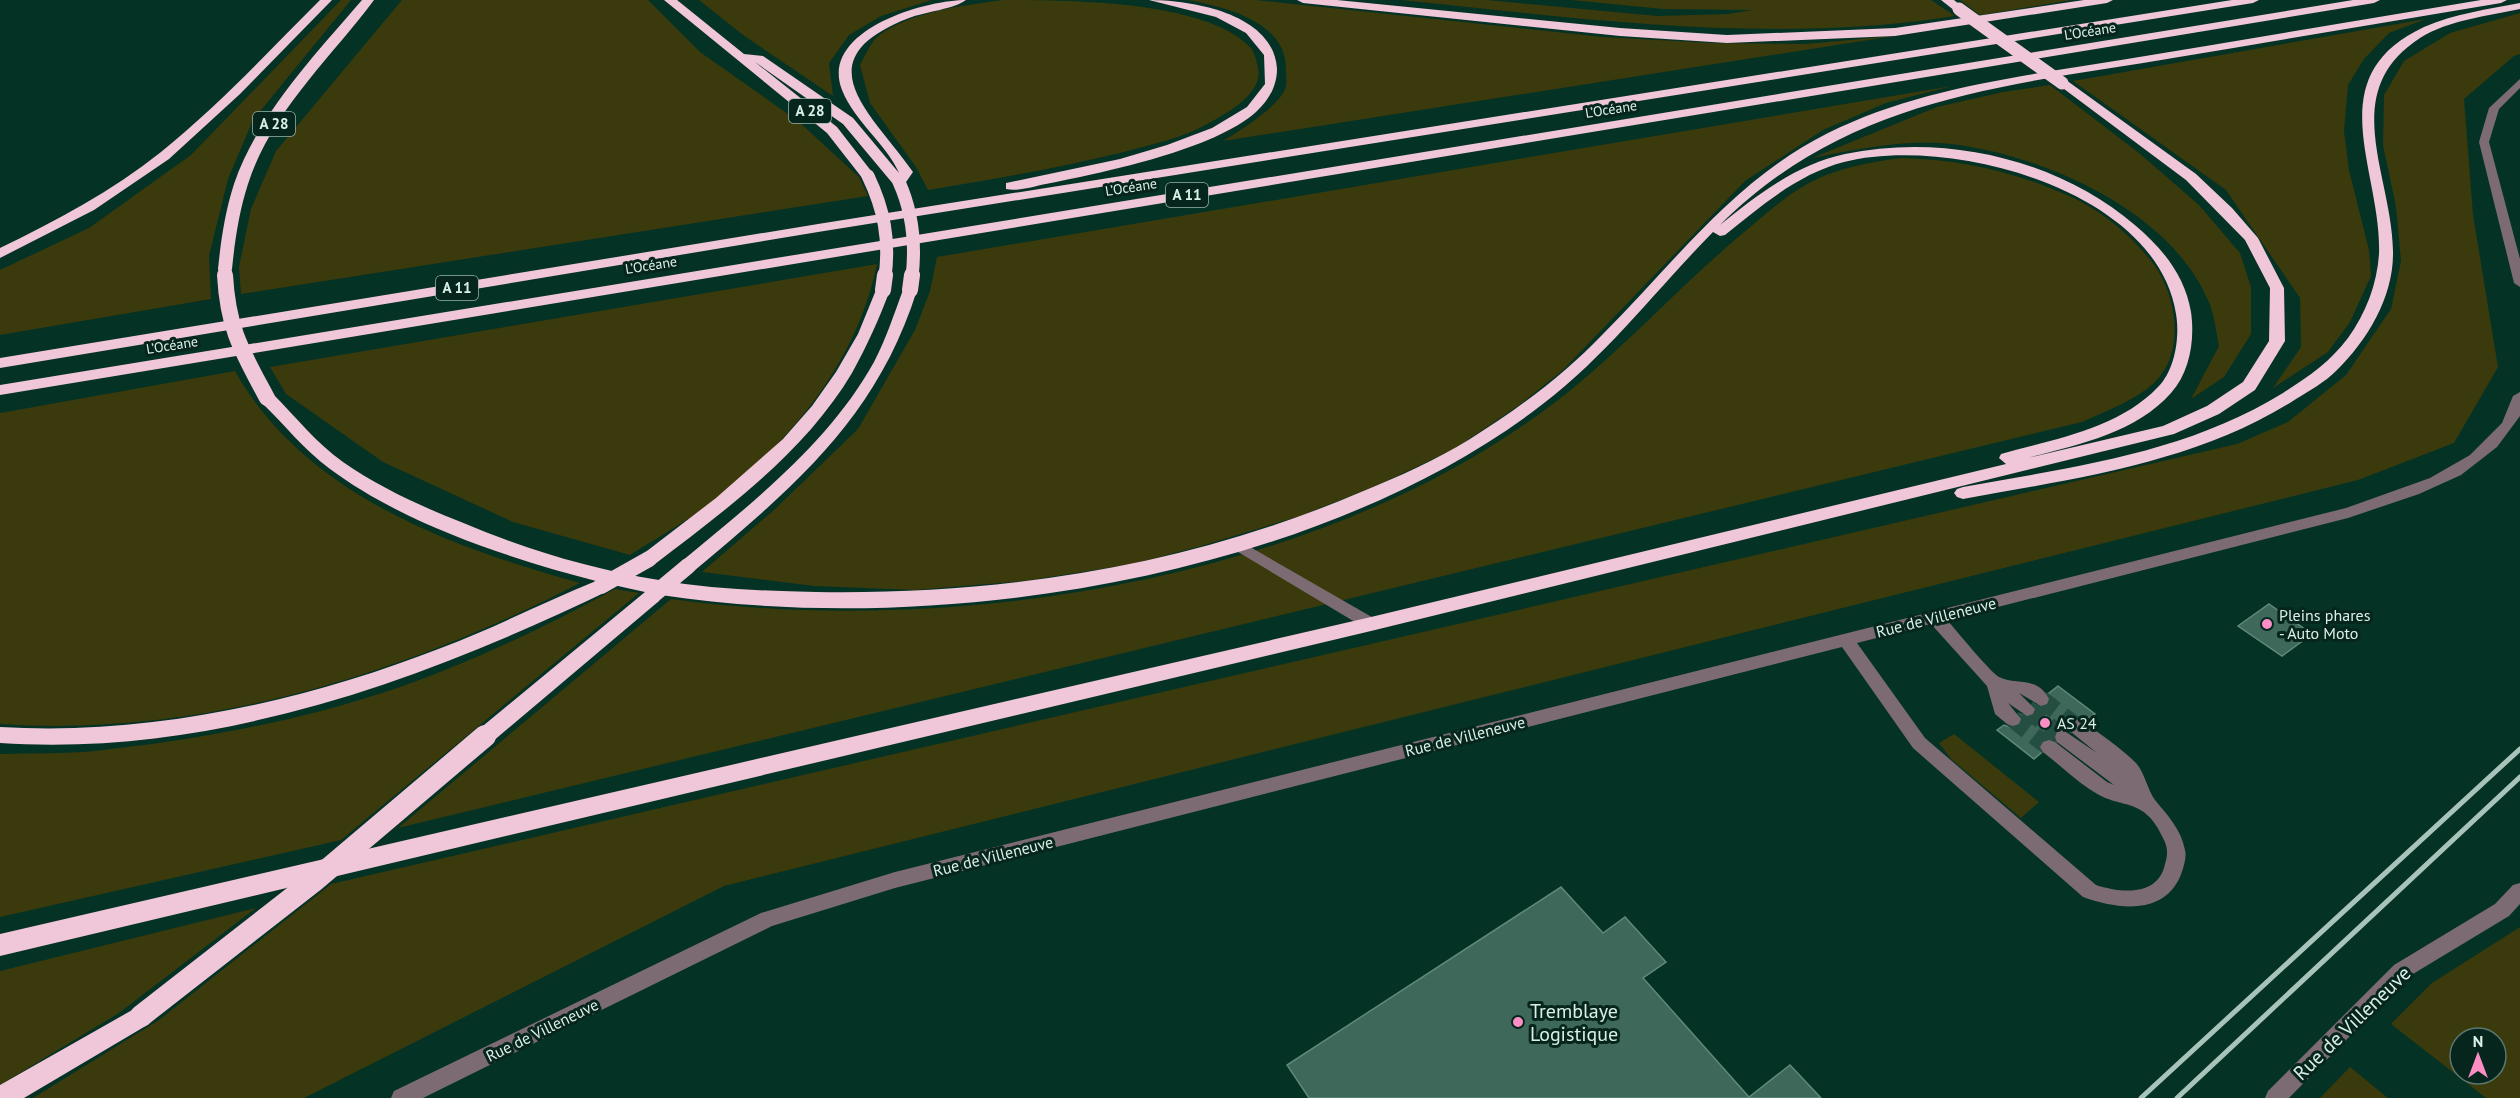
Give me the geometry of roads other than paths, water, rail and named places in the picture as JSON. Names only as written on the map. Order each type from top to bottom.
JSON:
[{"type":"highway","points":[[0,254],[95,203],[140,175],[211,115],[326,0]]},
{"type":"highway","name":"A 28","points":[[369,0],[292,97],[263,140],[246,171],[233,210],[225,269],[227,305],[235,338],[267,398],[335,465],[409,507],[502,546],[569,567],[658,587],[742,596],[839,600],[933,597],[1027,589],[1103,577],[1238,545]]},
{"type":"highway","name":"A 28","points":[[0,735],[43,737],[133,733],[219,720],[342,692],[461,651],[514,629],[601,586],[649,559],[732,498],[788,446],[830,395],[854,359],[873,321],[883,290],[890,254],[889,232],[881,200],[868,176],[832,130],[670,0]]},
{"type":"highway","points":[[1,1098],[141,1016],[305,888],[753,511],[835,428],[881,362],[910,290],[916,261],[915,236],[910,210],[899,175],[856,104],[845,81],[844,70],[857,45],[880,27],[909,14],[960,0]]},
{"type":"highway","points":[[818,228],[933,199],[1012,186],[1156,154],[1210,134],[1249,111],[1265,92],[1273,74],[1272,58],[1263,43],[1250,31],[1227,19],[1196,8],[1155,0]]},
{"type":"highway","points":[[1303,0],[1620,32],[1738,39],[1895,32],[2107,0]]},
{"type":"highway","points":[[0,945],[1371,624],[2168,430],[2213,410],[2249,386],[2277,341],[2277,288],[2255,245],[2227,211],[2191,177],[1947,0]]},
{"type":"highway","name":"L’Océane","points":[[0,363],[818,228],[2253,0]]},
{"type":"highway","name":"L’Océane","points":[[0,390],[2374,0]]},
{"type":"highway","points":[[1238,545],[1273,535],[1346,507],[1465,449],[1519,414],[1603,345],[1698,241],[1740,199],[1814,146],[1872,118],[1942,96],[2025,79],[2501,0]]},
{"type":"highway","points":[[1734,537],[2149,455],[2214,436],[2273,410],[2330,368],[2360,332],[2374,306],[2383,280],[2385,237],[2365,118],[2372,85],[2379,69],[2399,47],[2417,35],[2459,20],[2520,6]]},
{"type":"highway","points":[[741,57],[759,59],[824,102],[859,132],[899,175]]},
{"type":"highway","points":[[1698,241],[1714,237],[1756,203],[1789,181],[1842,159],[1900,152],[1952,154],[2003,162],[2099,203],[2130,227],[2161,259],[2185,303],[2184,351],[2165,390],[2123,420],[2050,447],[1734,537]]},
{"type":"street","points":[[2520,82],[2494,108],[2484,142],[2520,283]]},
{"type":"street","name":"Rue de Villeneuve","points":[[401,1098],[768,919],[907,878],[2348,513],[2427,487],[2478,458],[2508,425],[2520,396]]},
{"type":"street","points":[[1238,545],[1371,624]]},
{"type":"street","points":[[1935,618],[1995,683],[2027,709]]},
{"type":"street","points":[[1845,639],[1919,743],[2090,891],[2112,899],[2151,896],[2165,887],[2177,865],[2178,849],[2172,832],[2146,802],[2131,769],[2063,737],[2101,788],[2146,802]]},
{"type":"street","points":[[1995,683],[2027,688],[2042,699]]},
{"type":"street","points":[[1995,683],[2001,709],[2013,719]]},
{"type":"street","name":"Rue de Villeneuve","points":[[2275,1098],[2401,971],[2502,910],[2520,891]]},
{"type":"tunnel","points":[[2041,699],[2077,727]]},
{"type":"tunnel","points":[[2027,709],[2063,737]]},
{"type":"tunnel","points":[[2013,719],[2049,747]]},
{"type":"railway","points":[[2141,1098],[2520,749]]},
{"type":"railway","points":[[2177,1098],[2520,777]]},
{"type":"place","name":"Pleins phares - Auto Moto","points":[[2267,624]]},
{"type":"place","name":"AS 24","points":[[2045,723]]},
{"type":"place","name":"Tremblaye Logistique","points":[[1518,1022]]}]
